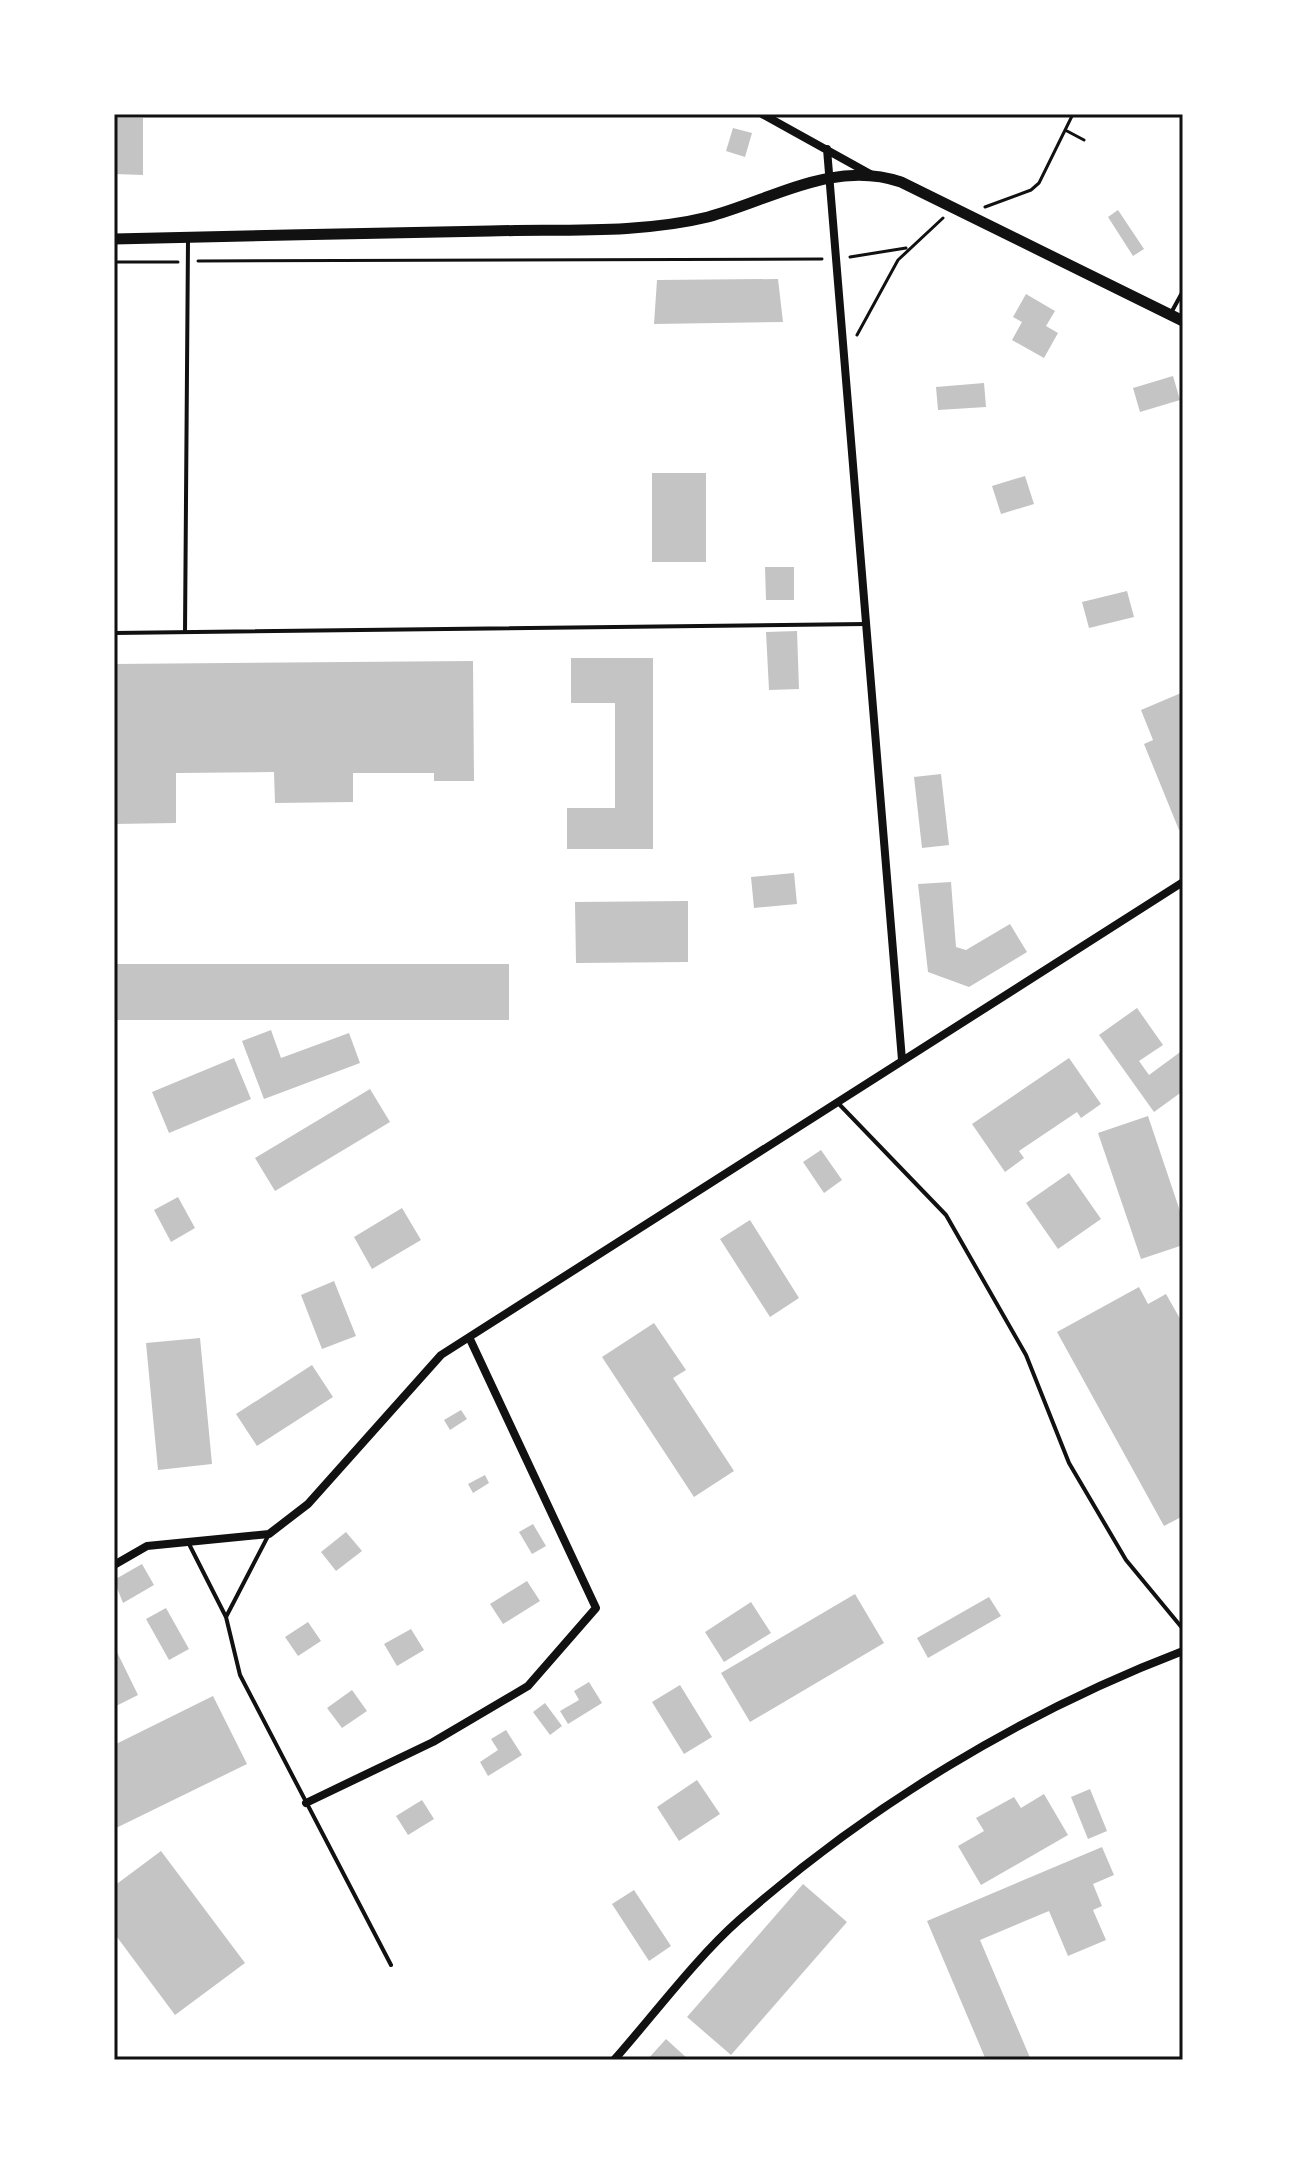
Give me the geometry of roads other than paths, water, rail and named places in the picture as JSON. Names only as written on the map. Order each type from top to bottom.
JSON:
[{"type":"main road","points":[[114,239],[590,228],[679,223],[829,177],[872,175],[901,182],[1183,321]]},
{"type":"street","points":[[762,114],[872,175]]},
{"type":"street","points":[[827,149],[902,1060]]},
{"type":"street","points":[[114,1565],[147,1546],[269,1534],[308,1504],[441,1355],[1183,882]]},
{"type":"street","points":[[306,1803],[433,1742],[528,1686],[596,1608],[469,1337]]},
{"type":"street","points":[[614,2060],[736,1922],[852,1828],[981,1749],[1108,1679],[1183,1651]]},
{"type":"lane","points":[[185,632],[188,237]]},
{"type":"lane","points":[[1171,314],[1183,291]]},
{"type":"lane","points":[[114,633],[866,624]]},
{"type":"lane","points":[[836,1102],[946,1215],[1026,1355],[1069,1463],[1126,1560],[1183,1629]]},
{"type":"lane","points":[[226,1617],[269,1534]]},
{"type":"lane","points":[[188,1542],[226,1617],[240,1675],[391,1965]]}]
